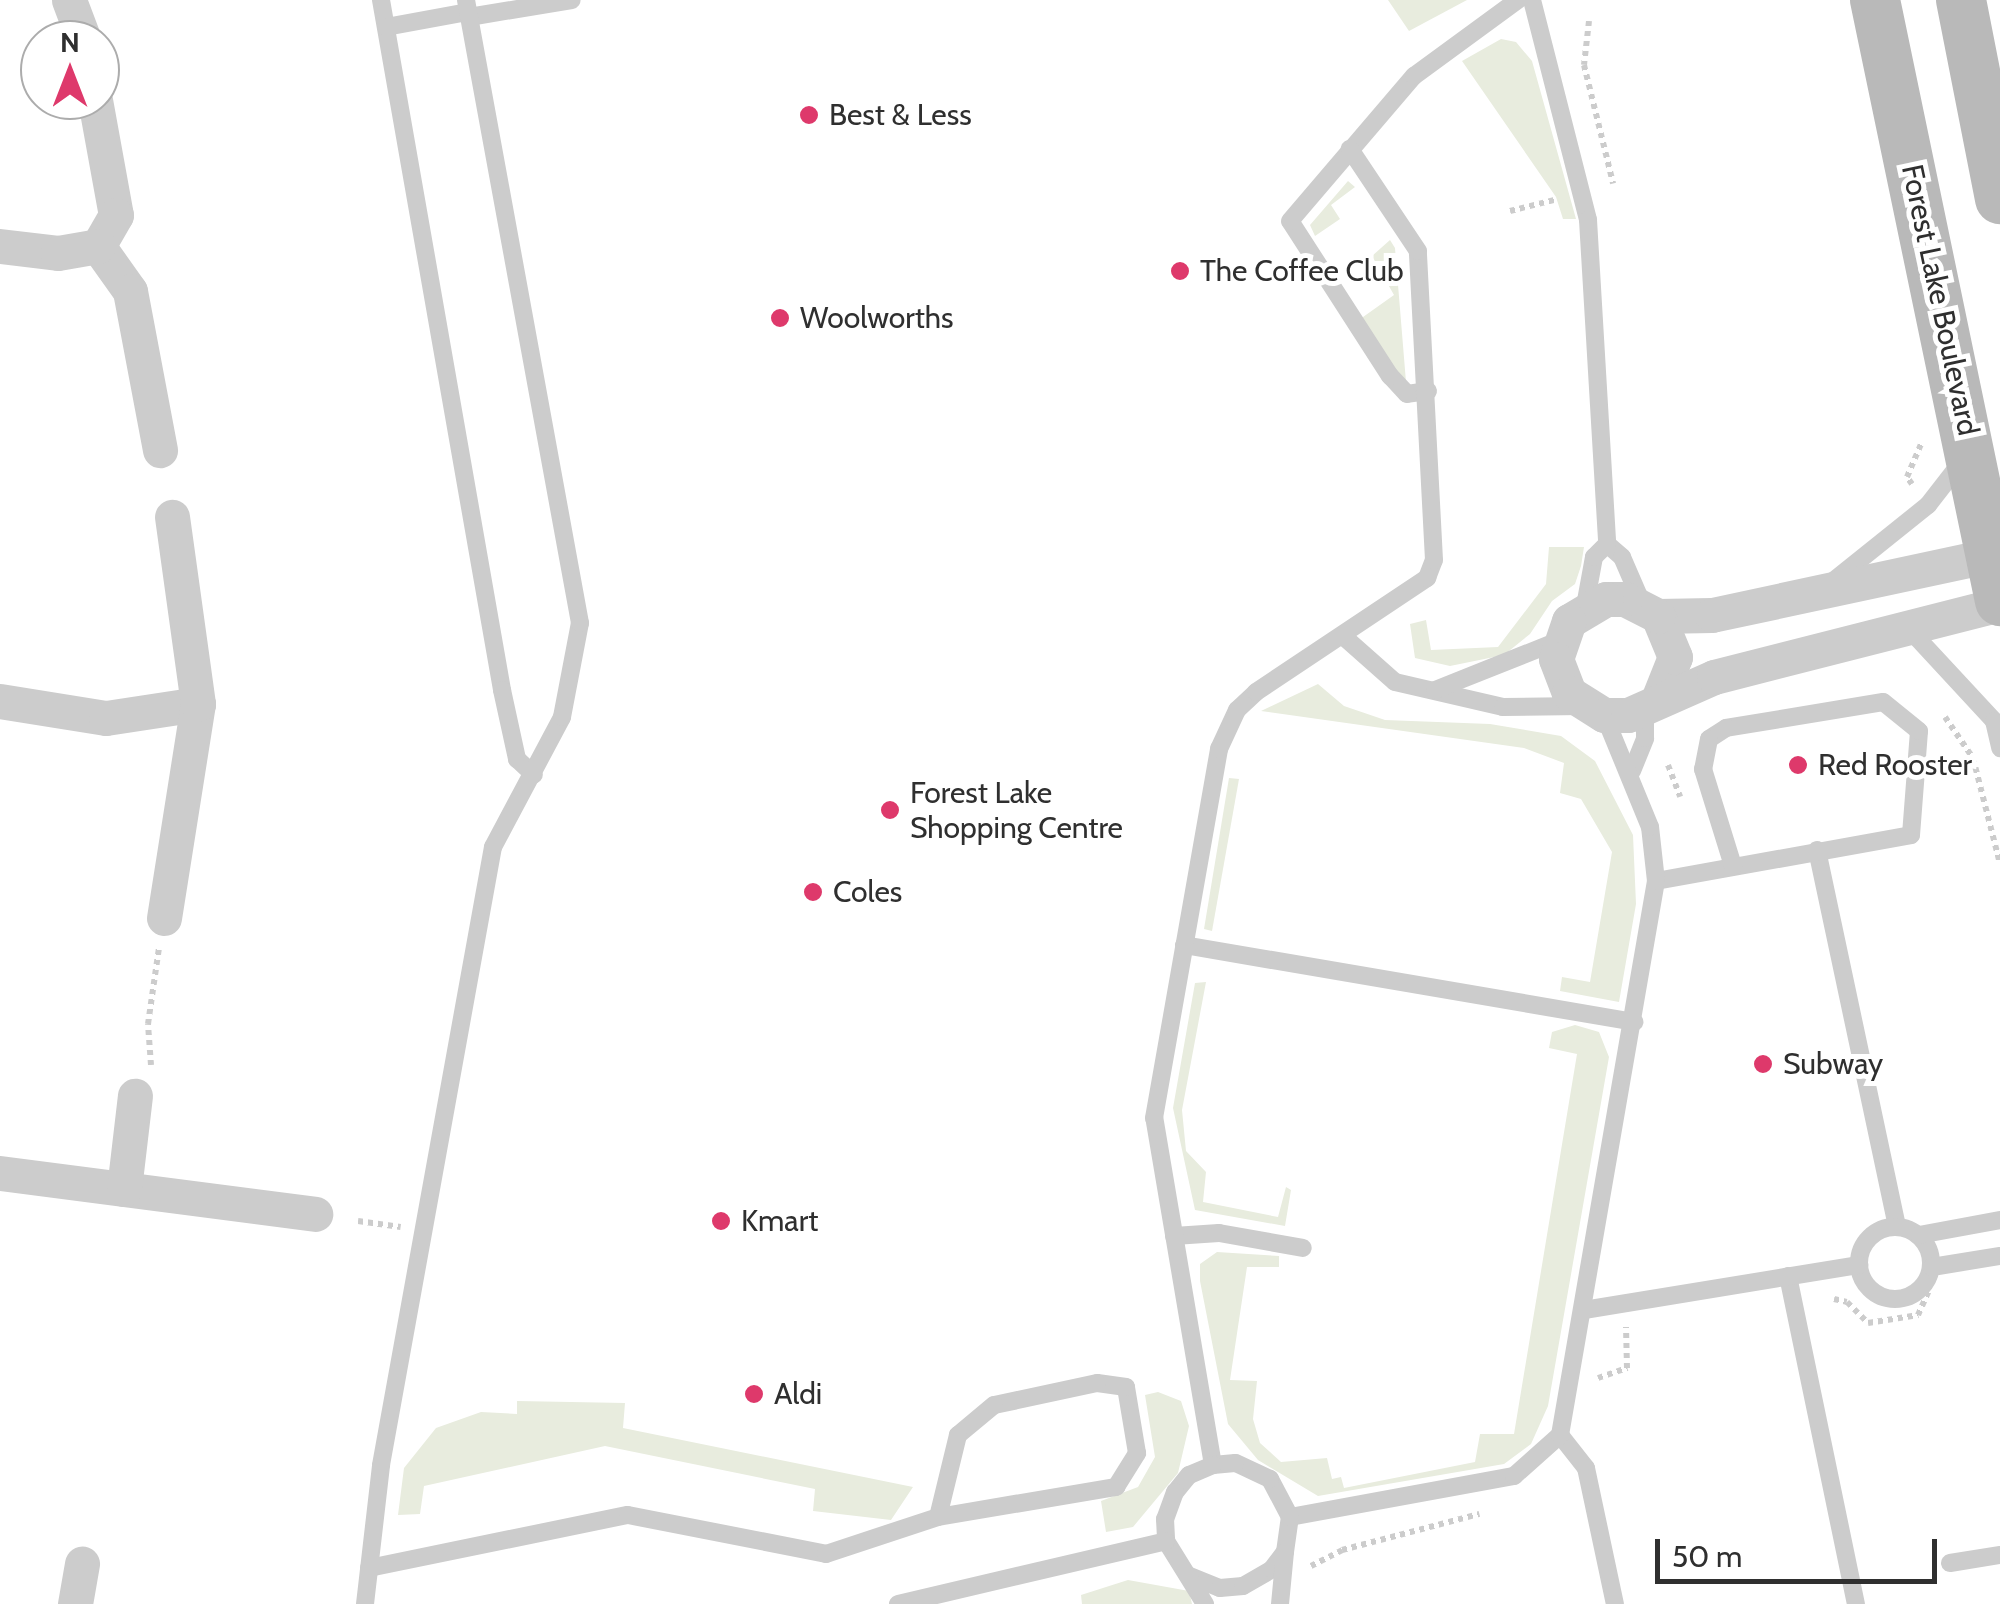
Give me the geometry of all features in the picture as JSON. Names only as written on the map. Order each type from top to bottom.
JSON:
[{"type":"main road","name":"Forest Lake Boulevard","points":[[1875,0],[1998,578]]},
{"type":"main road","points":[[1962,0],[2000,199]]},
{"type":"street","points":[[0,246],[58,253],[98,246],[116,215],[99,120]]},
{"type":"street","points":[[98,246],[130,292],[160,450]]},
{"type":"street","points":[[164,918],[198,704],[172,517]]},
{"type":"street","points":[[1998,578],[1906,626],[1652,703],[1593,711],[1560,677],[1558,641],[1585,606],[1606,599],[1651,611],[1712,614],[1820,591],[1998,578]]},
{"type":"street","points":[[1651,611],[1675,656],[1652,703]]},
{"type":"street","points":[[0,701],[106,718],[198,704]]},
{"type":"street","points":[[124,1189],[145,1090]]},
{"type":"street","points":[[0,1173],[315,1214]]},
{"type":"street","points":[[76,1604],[82,1564]]},
{"type":"lane","points":[[381,0],[502,690],[517,760],[534,775]]},
{"type":"lane","points":[[386,28],[468,10],[572,0]]},
{"type":"lane","points":[[1428,391],[1407,394],[1390,376],[1290,220],[1414,76],[1518,0]]},
{"type":"lane","points":[[1532,0],[1588,220],[1606,544],[1594,558],[1585,606]]},
{"type":"lane","points":[[366,1604],[424,1230],[493,847],[562,717],[580,623],[468,10]]},
{"type":"lane","points":[[1213,1464],[1154,1118],[1219,750],[1236,710],[1432,570],[1428,391],[1418,251],[1350,149]]},
{"type":"lane","points":[[1820,591],[1928,506],[1950,482],[1970,441]]},
{"type":"lane","points":[[1606,544],[1622,558],[1651,611]]},
{"type":"lane","points":[[1906,626],[1994,721],[2000,748]]},
{"type":"lane","points":[[1290,1517],[1514,1476],[1560,1434],[1656,881],[1650,826],[1632,771],[1593,711],[1503,707],[1395,682],[1343,636]]},
{"type":"lane","points":[[1435,690],[1558,641]]},
{"type":"lane","points":[[1656,881],[1911,835],[1920,731],[1899,709],[1883,702],[1726,728],[1703,751],[1703,769],[1733,866]]},
{"type":"lane","points":[[1632,771],[1645,738],[1652,703]]},
{"type":"lane","points":[[1817,850],[1897,1226]]},
{"type":"lane","points":[[1184,944],[1634,1022]]},
{"type":"lane","points":[[2000,1220],[1919,1235],[1897,1226],[1865,1242],[1858,1265],[1868,1287],[1889,1298],[1912,1295],[1933,1276],[2000,1256]]},
{"type":"lane","points":[[1174,1236],[1219,1232],[1302,1248]]},
{"type":"lane","points":[[1919,1235],[1933,1276]]},
{"type":"lane","points":[[1584,1310],[1858,1265]]},
{"type":"lane","points":[[1788,1276],[1856,1604]]},
{"type":"lane","points":[[370,1568],[628,1515],[826,1554],[938,1517],[1116,1487],[1137,1453],[1126,1388],[1098,1383],[994,1405],[958,1435],[938,1517]]},
{"type":"lane","points":[[1560,1434],[1586,1468],[1615,1604]]},
{"type":"lane","points":[[1204,1604],[1166,1541],[1164,1519],[1174,1492],[1189,1475],[1213,1464],[1235,1463],[1270,1479],[1290,1517],[1280,1604]]},
{"type":"lane","points":[[898,1604],[1166,1541]]},
{"type":"lane","points":[[1190,1576],[1220,1588],[1243,1586],[1272,1570],[1285,1552]]},
{"type":"lane","points":[[1950,1563],[2000,1556]]},
{"type":"path","points":[[1589,21],[1584,65],[1613,183]]},
{"type":"path","points":[[1510,210],[1564,198]]},
{"type":"path","points":[[1934,701],[1972,758],[2000,864]]},
{"type":"path","points":[[145,1090],[148,1024],[164,918]]},
{"type":"path","points":[[358,1220],[424,1230]]},
{"type":"path","points":[[1829,1298],[1847,1302],[1868,1324],[1918,1315],[1921,1298],[1933,1276]]},
{"type":"path","points":[[1594,1391],[1598,1376],[1627,1368],[1626,1326],[1645,1322]]},
{"type":"path","points":[[1302,1578],[1314,1561],[1342,1550],[1489,1511]]},
{"type":"shaded area","points":[[1388,0],[1467,0],[1409,31]]},
{"type":"shaded area","points":[[1501,39],[1516,42],[1532,61],[1576,219],[1563,219],[1556,197],[1462,61]]},
{"type":"shaded area","points":[[1348,181],[1355,187],[1331,205],[1340,219],[1315,236],[1310,225]]},
{"type":"shaded area","points":[[1390,240],[1395,248],[1407,394],[1356,322],[1394,295],[1372,256]]},
{"type":"shaded area","points":[[1549,547],[1584,547],[1581,566],[1575,584],[1552,601],[1530,634],[1504,655],[1450,666],[1415,658],[1410,624],[1426,620],[1431,650],[1498,647],[1546,584]]},
{"type":"shaded area","points":[[1318,684],[1344,706],[1385,720],[1490,724],[1561,736],[1595,761],[1633,835],[1636,904],[1619,1002],[1560,991],[1562,977],[1590,982],[1612,852],[1581,799],[1560,793],[1564,763],[1524,748],[1261,711]]},
{"type":"shaded area","points":[[1229,778],[1239,779],[1212,931],[1204,929]]},
{"type":"shaded area","points":[[1206,982],[1182,1110],[1186,1151],[1206,1172],[1203,1202],[1278,1217],[1286,1187],[1291,1190],[1285,1226],[1195,1210],[1173,1108],[1195,983]]},
{"type":"shaded area","points":[[1575,1025],[1599,1032],[1609,1057],[1548,1406],[1531,1444],[1504,1464],[1318,1496],[1258,1460],[1228,1424],[1200,1281],[1200,1264],[1217,1252],[1279,1256],[1279,1267],[1247,1267],[1230,1380],[1257,1381],[1253,1419],[1260,1443],[1281,1462],[1327,1458],[1332,1479],[1341,1477],[1344,1488],[1475,1462],[1480,1434],[1514,1434],[1577,1054],[1549,1048],[1552,1032]]},
{"type":"shaded area","points":[[1158,1392],[1181,1401],[1189,1426],[1178,1473],[1133,1527],[1106,1532],[1101,1501],[1138,1487],[1155,1457],[1145,1395]]},
{"type":"shaded area","points":[[517,1401],[625,1403],[623,1428],[913,1487],[891,1520],[813,1511],[815,1489],[605,1446],[424,1486],[420,1514],[398,1515],[404,1468],[436,1428],[481,1412],[517,1414]]},
{"type":"shaded area","points":[[1128,1580],[1189,1591],[1192,1604],[1082,1604],[1081,1595]]},
{"type":"place","name":"Best & Less","points":[[809,115]]},
{"type":"place","name":"The Coffee Club","points":[[1180,271]]},
{"type":"place","name":"Woolworths","points":[[780,318]]},
{"type":"place","name":"Red Rooster","points":[[1798,765]]},
{"type":"place","name":"Forest Lake Shopping Centre","points":[[890,810]]},
{"type":"place","name":"Coles","points":[[813,892]]},
{"type":"place","name":"Subway","points":[[1763,1064]]},
{"type":"place","name":"Kmart","points":[[721,1221]]},
{"type":"place","name":"Aldi","points":[[754,1394]]}]
